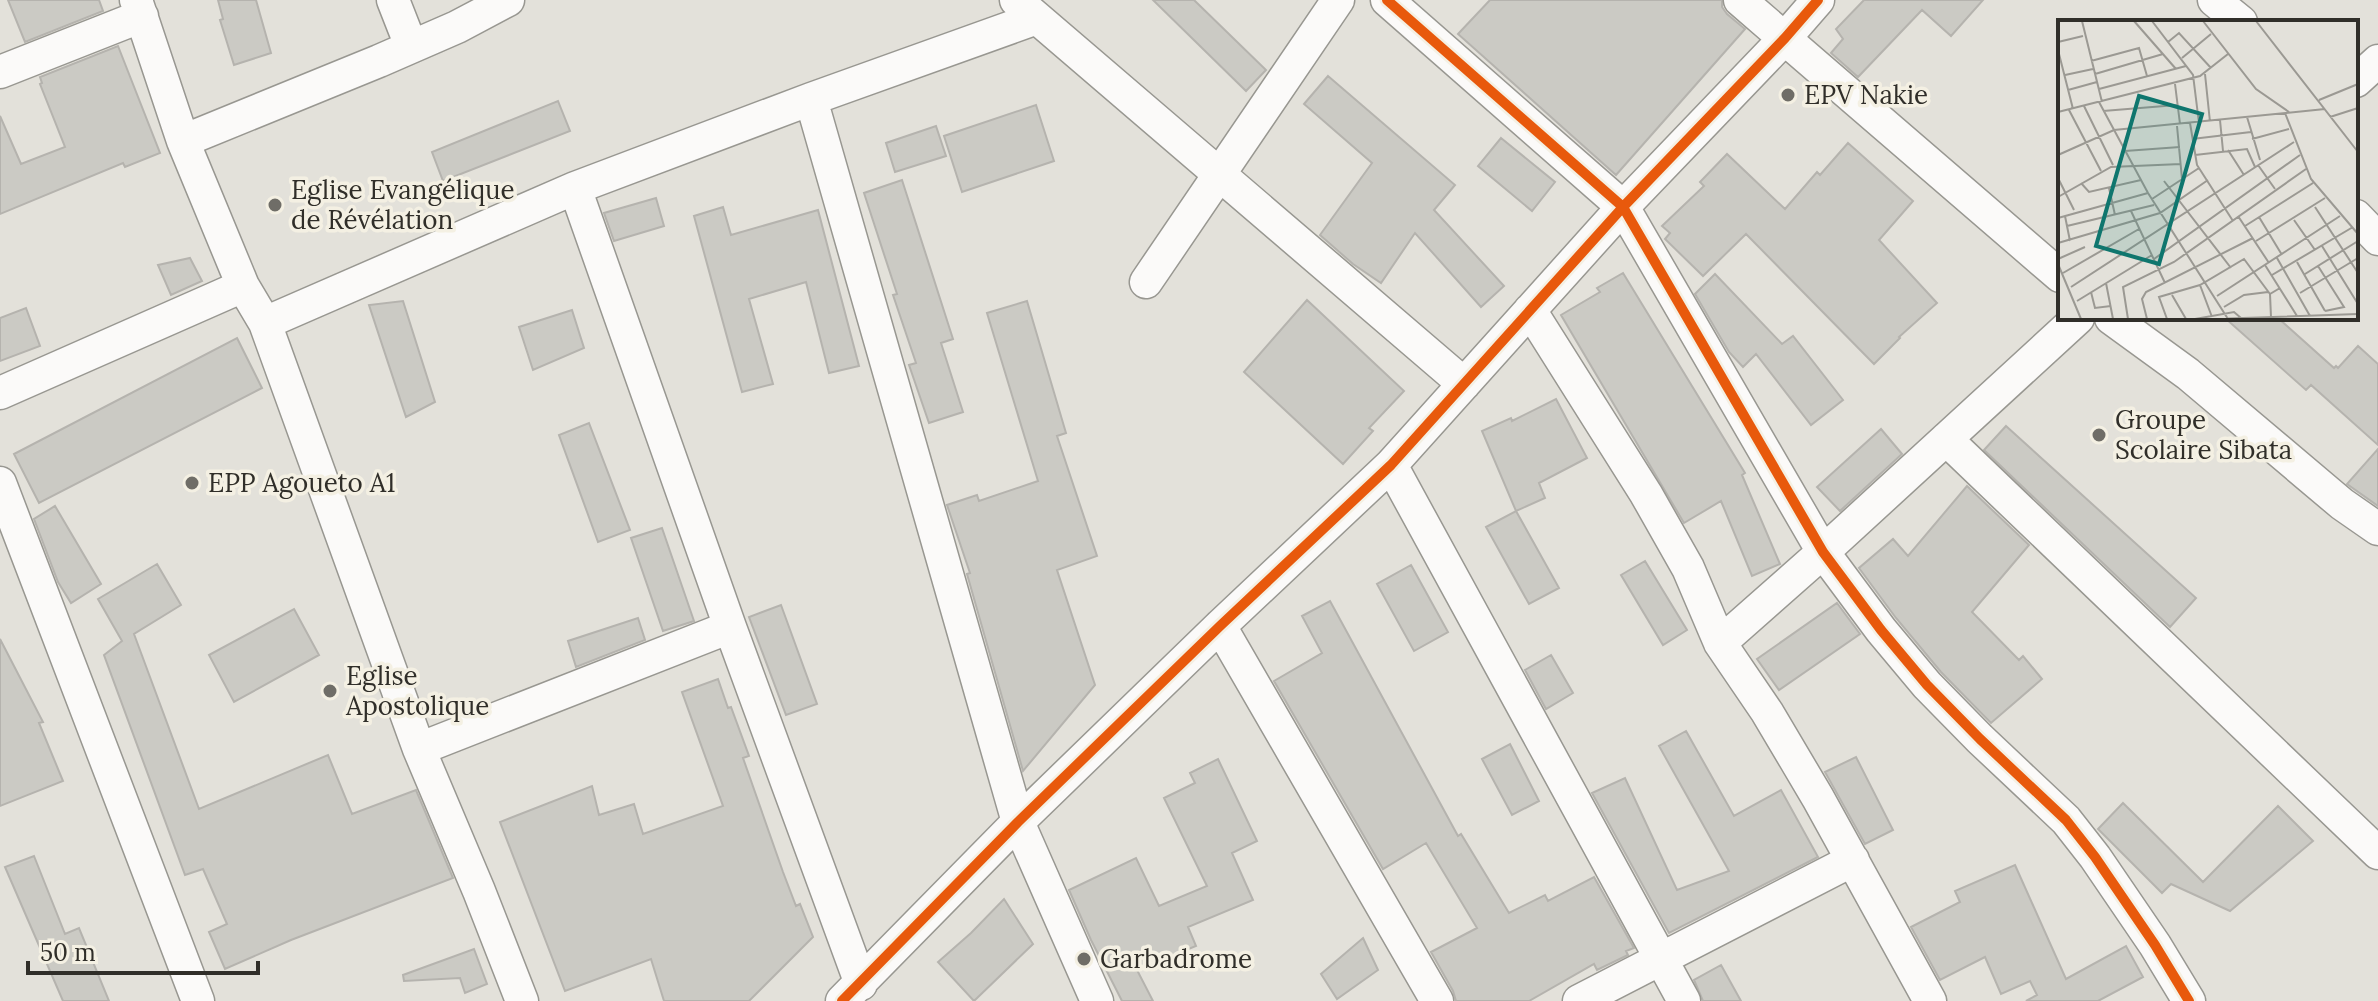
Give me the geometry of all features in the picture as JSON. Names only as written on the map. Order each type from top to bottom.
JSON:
[{"type":"street","points":[[393,0],[411,46]]},
{"type":"street","points":[[183,141],[457,27],[508,0]]},
{"type":"street","points":[[1146,282],[1338,0]]},
{"type":"street","points":[[1387,0],[1623,207],[1823,552],[1927,685],[2066,820],[2155,945],[2189,1001]]},
{"type":"street","points":[[1740,0],[2058,274]]},
{"type":"street","points":[[575,188],[730,627],[852,992],[1018,822],[1391,465],[1623,207],[1818,0]]},
{"type":"street","points":[[2214,0],[2239,20]]},
{"type":"street","points":[[0,72],[139,8],[183,141],[243,286],[265,323],[419,749],[522,1001]]},
{"type":"street","points":[[265,323],[575,188],[811,99],[1026,9],[1464,384]]},
{"type":"street","points":[[2358,79],[2378,61]]},
{"type":"street","points":[[811,99],[1018,822],[1097,1001]]},
{"type":"street","points":[[2358,218],[2378,239]]},
{"type":"street","points":[[0,393],[243,286]]},
{"type":"street","points":[[1530,310],[1646,494],[1688,568],[1720,643],[1767,712],[1930,1001]]},
{"type":"street","points":[[1720,643],[2076,320]]},
{"type":"street","points":[[2114,320],[2188,374],[2342,504],[2378,529]]},
{"type":"street","points":[[1946,439],[2378,853]]},
{"type":"street","points":[[1391,465],[1684,1001]]},
{"type":"street","points":[[0,483],[198,1001]]},
{"type":"street","points":[[1220,626],[1437,1001]]},
{"type":"street","points":[[419,749],[730,627]]},
{"type":"street","points":[[1579,1001],[1853,860]]},
{"type":"building","points":[[8,0],[99,0],[103,11],[25,42]]},
{"type":"building","points":[[218,0],[256,0],[271,53],[234,65],[220,20],[223,19]]},
{"type":"building","points":[[1153,0],[1194,0],[1266,70],[1246,91]]},
{"type":"building","points":[[1490,0],[1722,0],[1727,14],[1745,29],[1616,175],[1458,34]]},
{"type":"building","points":[[1864,0],[1983,0],[1951,36],[1922,10],[1858,77],[1831,53],[1843,39],[1836,29]]},
{"type":"building","points":[[118,46],[160,153],[125,167],[123,163],[0,214],[0,116],[21,164],[65,147],[40,77]]},
{"type":"building","points":[[1328,76],[1455,185],[1434,210],[1504,286],[1481,307],[1415,233],[1381,283],[1320,235],[1372,163],[1304,104]]},
{"type":"building","points":[[558,101],[570,131],[443,181],[432,152]]},
{"type":"building","points":[[1036,105],[1054,161],[962,192],[944,136]]},
{"type":"building","points":[[936,126],[946,156],[895,172],[886,143]]},
{"type":"building","points":[[1501,138],[1555,182],[1532,211],[1478,166]]},
{"type":"building","points":[[1848,143],[1913,201],[1879,240],[1937,303],[1874,364],[1746,234],[1703,276],[1665,239],[1670,233],[1662,226],[1704,186],[1700,182],[1727,154],[1785,209],[1817,172],[1820,175]]},
{"type":"building","points":[[902,180],[953,339],[941,343],[963,412],[929,423],[909,365],[916,363],[893,295],[897,294],[864,193]]},
{"type":"building","points":[[656,198],[664,226],[614,241],[604,213]]},
{"type":"building","points":[[723,207],[731,235],[818,210],[859,366],[829,373],[806,282],[749,299],[773,384],[742,392],[694,216]]},
{"type":"building","points":[[190,258],[202,281],[171,295],[158,265]]},
{"type":"building","points":[[1623,273],[1745,473],[1742,475],[1780,564],[1752,576],[1721,501],[1684,523],[1561,315],[1600,292],[1597,288]]},
{"type":"building","points":[[1715,274],[1782,344],[1793,336],[1843,400],[1811,425],[1756,354],[1743,367],[1729,352],[1695,294]]},
{"type":"building","points":[[1307,300],[1404,391],[1369,428],[1373,431],[1343,464],[1244,372]]},
{"type":"building","points":[[403,301],[435,402],[406,417],[369,305]]},
{"type":"building","points":[[1027,301],[1066,433],[1057,436],[1097,556],[1057,570],[1095,685],[1023,771],[967,574],[970,573],[947,505],[977,495],[979,501],[1038,481],[987,313]]},
{"type":"building","points":[[26,308],[40,346],[0,361],[0,318]]},
{"type":"building","points":[[572,310],[584,348],[533,370],[519,327]]},
{"type":"building","points":[[2227,320],[2280,320],[2334,368],[2338,368],[2358,346],[2378,364],[2378,445],[2311,385],[2306,390]]},
{"type":"building","points":[[237,338],[262,388],[39,503],[14,454]]},
{"type":"building","points":[[1556,399],[1587,458],[1539,483],[1545,498],[1516,511],[1482,431],[1511,418],[1512,421]]},
{"type":"building","points":[[589,423],[630,530],[598,542],[559,435]]},
{"type":"building","points":[[2006,426],[2196,598],[2170,627],[1984,450]]},
{"type":"building","points":[[1881,429],[1902,454],[1840,511],[1817,487]]},
{"type":"building","points":[[2378,449],[2378,506],[2347,484]]},
{"type":"building","points":[[1967,486],[2029,545],[1972,612],[2019,660],[2023,656],[2042,679],[1991,723],[1941,672],[1859,568],[1893,539],[1908,556]]},
{"type":"building","points":[[55,506],[101,584],[71,603],[58,582],[34,519]]},
{"type":"building","points":[[1516,511],[1559,588],[1529,604],[1486,527]]},
{"type":"building","points":[[662,528],[694,621],[663,631],[631,538]]},
{"type":"building","points":[[1645,561],[1687,630],[1663,645],[1621,575]]},
{"type":"building","points":[[157,564],[181,605],[134,634],[199,809],[328,755],[352,814],[416,790],[453,878],[291,940],[225,969],[209,932],[227,924],[203,869],[185,875],[104,655],[122,641],[98,599]]},
{"type":"building","points":[[1411,565],[1448,632],[1414,651],[1377,584]]},
{"type":"building","points":[[1330,601],[1458,836],[1461,834],[1509,913],[1545,895],[1548,901],[1594,877],[1634,948],[1626,951],[1628,955],[1597,970],[1594,964],[1529,1001],[1456,1001],[1431,952],[1477,928],[1426,843],[1383,869],[1274,681],[1322,653],[1302,616]]},
{"type":"building","points":[[1837,603],[1860,634],[1779,690],[1757,659]]},
{"type":"building","points":[[781,605],[817,704],[786,715],[749,617]]},
{"type":"building","points":[[294,609],[319,655],[234,702],[209,655]]},
{"type":"building","points":[[638,618],[645,640],[576,667],[568,641]]},
{"type":"building","points":[[0,639],[43,722],[39,723],[63,781],[0,806]]},
{"type":"building","points":[[1551,655],[1573,693],[1546,709],[1525,670]]},
{"type":"building","points":[[718,679],[749,756],[743,758],[783,872],[796,906],[800,904],[813,937],[749,1001],[664,1001],[651,959],[565,991],[500,822],[592,786],[599,815],[634,804],[643,834],[723,806],[682,692]]},
{"type":"building","points":[[1686,731],[1734,816],[1781,790],[1818,857],[1669,933],[1592,793],[1625,778],[1677,890],[1729,871],[1659,746]]},
{"type":"building","points":[[1510,744],[1539,801],[1512,815],[1482,759]]},
{"type":"building","points":[[1856,757],[1893,830],[1865,844],[1825,772]]},
{"type":"building","points":[[1218,759],[1257,841],[1232,853],[1253,900],[1188,927],[1196,946],[1137,970],[1153,1001],[1122,1001],[1069,890],[1136,858],[1159,906],[1207,886],[1164,798],[1195,783],[1190,773]]},
{"type":"building","points":[[2123,803],[2203,882],[2278,806],[2313,841],[2230,911],[2171,884],[2162,893],[2098,829]]},
{"type":"building","points":[[34,856],[65,934],[79,928],[109,1001],[63,1001],[5,867]]},
{"type":"building","points":[[2015,865],[2066,979],[2126,946],[2143,977],[2098,1001],[2026,1001],[2037,995],[2030,981],[2001,994],[1985,957],[1940,980],[1911,927],[1960,902],[1955,891]]},
{"type":"building","points":[[1004,899],[1033,944],[974,1001],[938,962]]},
{"type":"building","points":[[1363,938],[1378,970],[1337,999],[1321,974]]},
{"type":"building","points":[[474,949],[487,984],[465,993],[460,978],[404,981],[403,975]]},
{"type":"building","points":[[1721,965],[1741,1001],[1703,1001],[1694,980]]},
{"type":"cycle path","points":[[1387,0],[1623,207],[1823,552],[1927,685],[2066,820],[2155,945],[2189,1001]]},
{"type":"cycle path","points":[[842,1001],[1018,822],[1391,465],[1623,207],[1818,0]]},
{"type":"place","name":"EPV Nakie","points":[[1788,95]]},
{"type":"place","name":"Eglise Evangélique de Révélation","points":[[275,205]]},
{"type":"place","name":"Groupe Scolaire Sibata","points":[[2099,435]]},
{"type":"place","name":"EPP Agoueto A1","points":[[192,483]]},
{"type":"place","name":"Eglise Apostolique","points":[[330,691]]},
{"type":"place","name":"Garbadrome","points":[[1084,959]]}]
